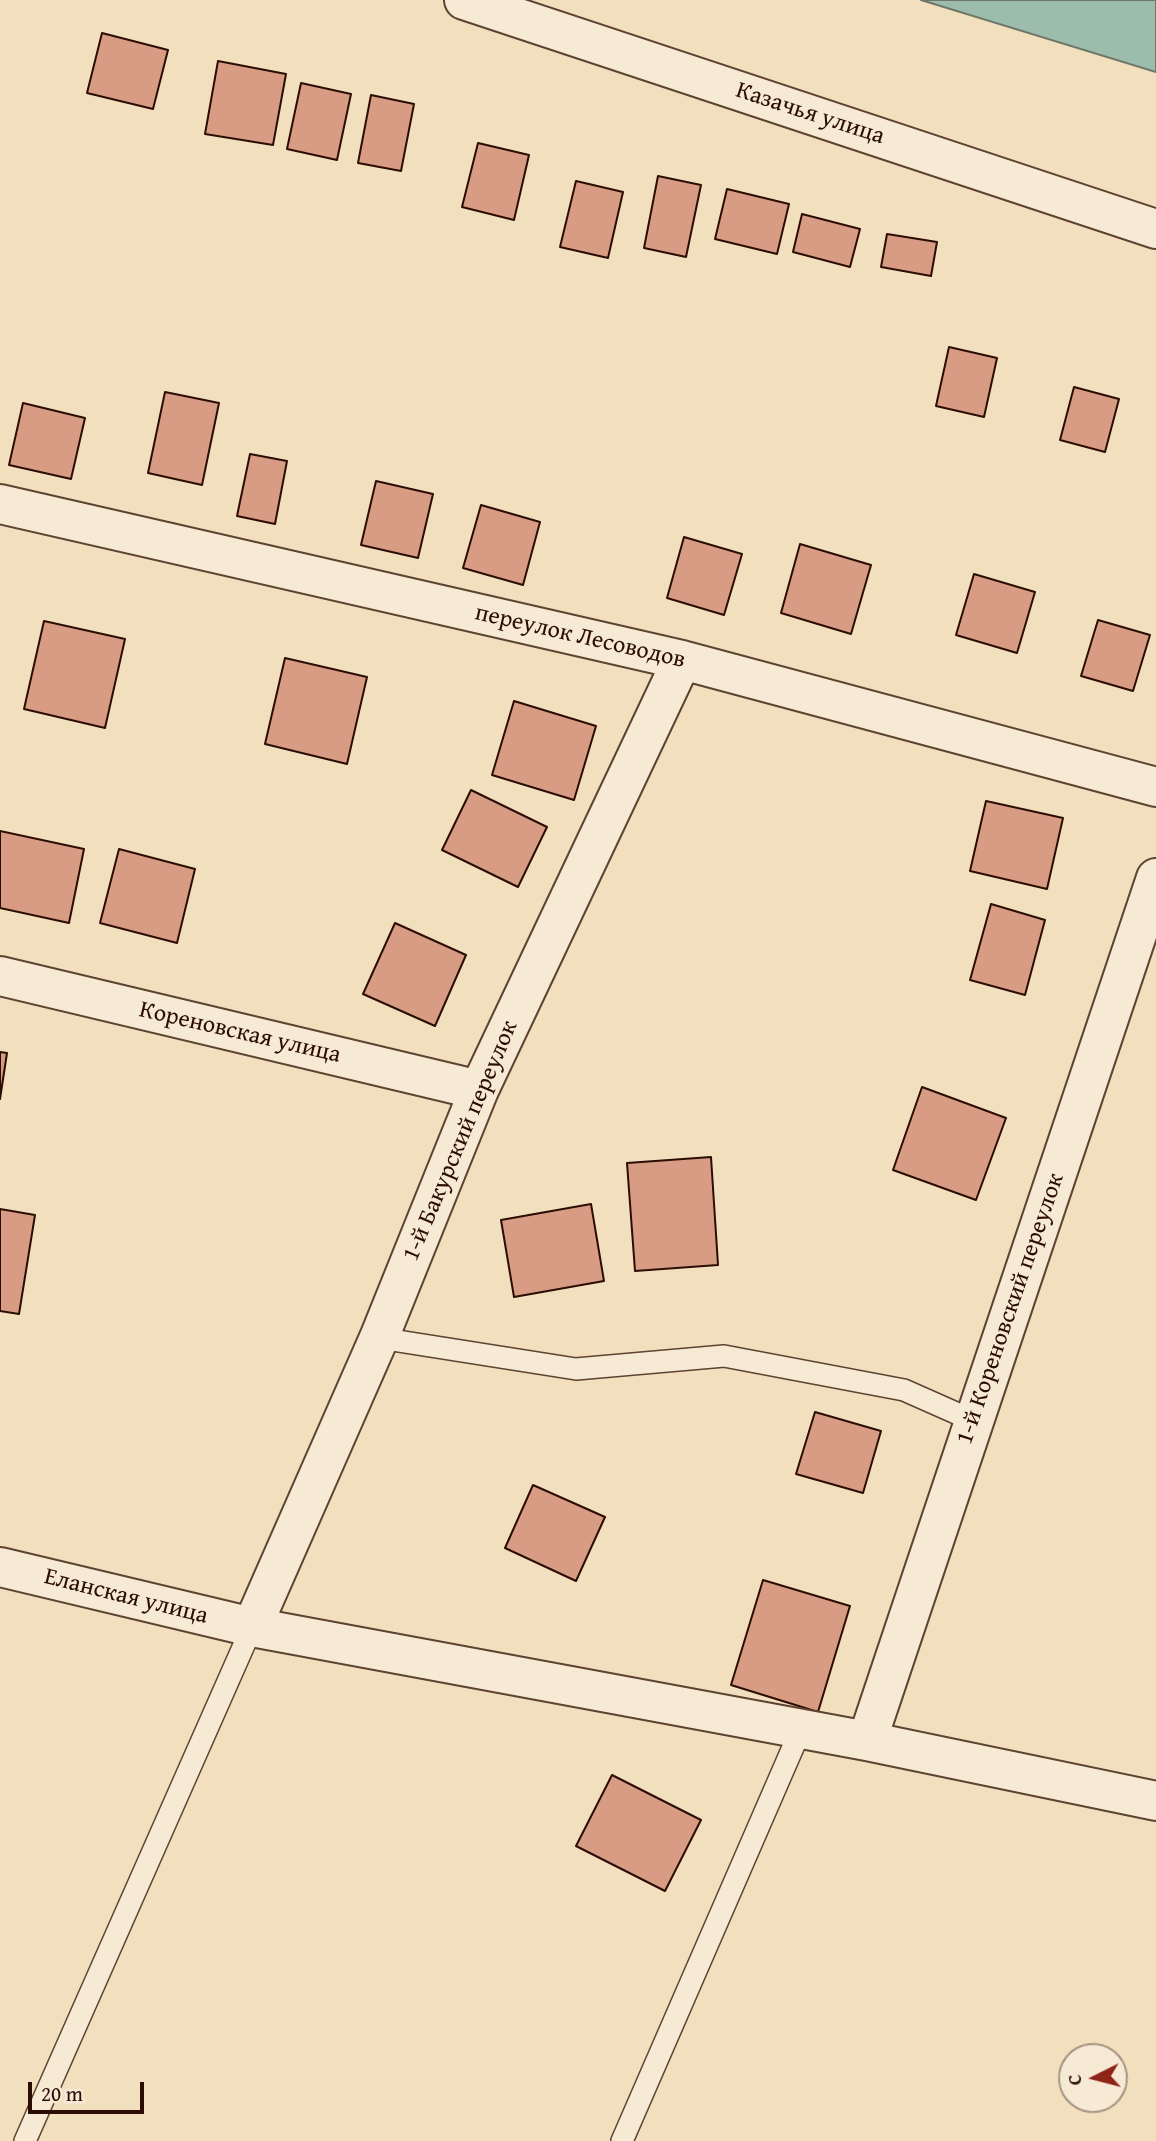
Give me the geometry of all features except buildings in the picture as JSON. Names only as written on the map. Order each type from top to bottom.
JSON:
[{"type":"street","name":"Казачья улица","points":[[464,0],[1156,229]]},
{"type":"street","name":"переулок Лесоводов","points":[[0,504],[682,660],[1156,787]]},
{"type":"street","name":"1-й Бакурский переулок","points":[[252,1627],[379,1338],[479,1090],[682,660]]},
{"type":"street","name":"1-й Кореновский переулок","points":[[867,1741],[1156,878]]},
{"type":"street","name":"Кореновская улица","points":[[0,976],[479,1090]]},
{"type":"street","name":"Еланская улица","points":[[0,1566],[252,1627],[867,1741],[1156,1801]]},
{"type":"lane","points":[[379,1338],[576,1369],[724,1356],[904,1390],[974,1422]]},
{"type":"lane","points":[[25,2141],[252,1627]]},
{"type":"lane","points":[[622,2141],[800,1729]]},
{"type":"shaded area","points":[[921,0],[1156,0],[1156,72]]}]
